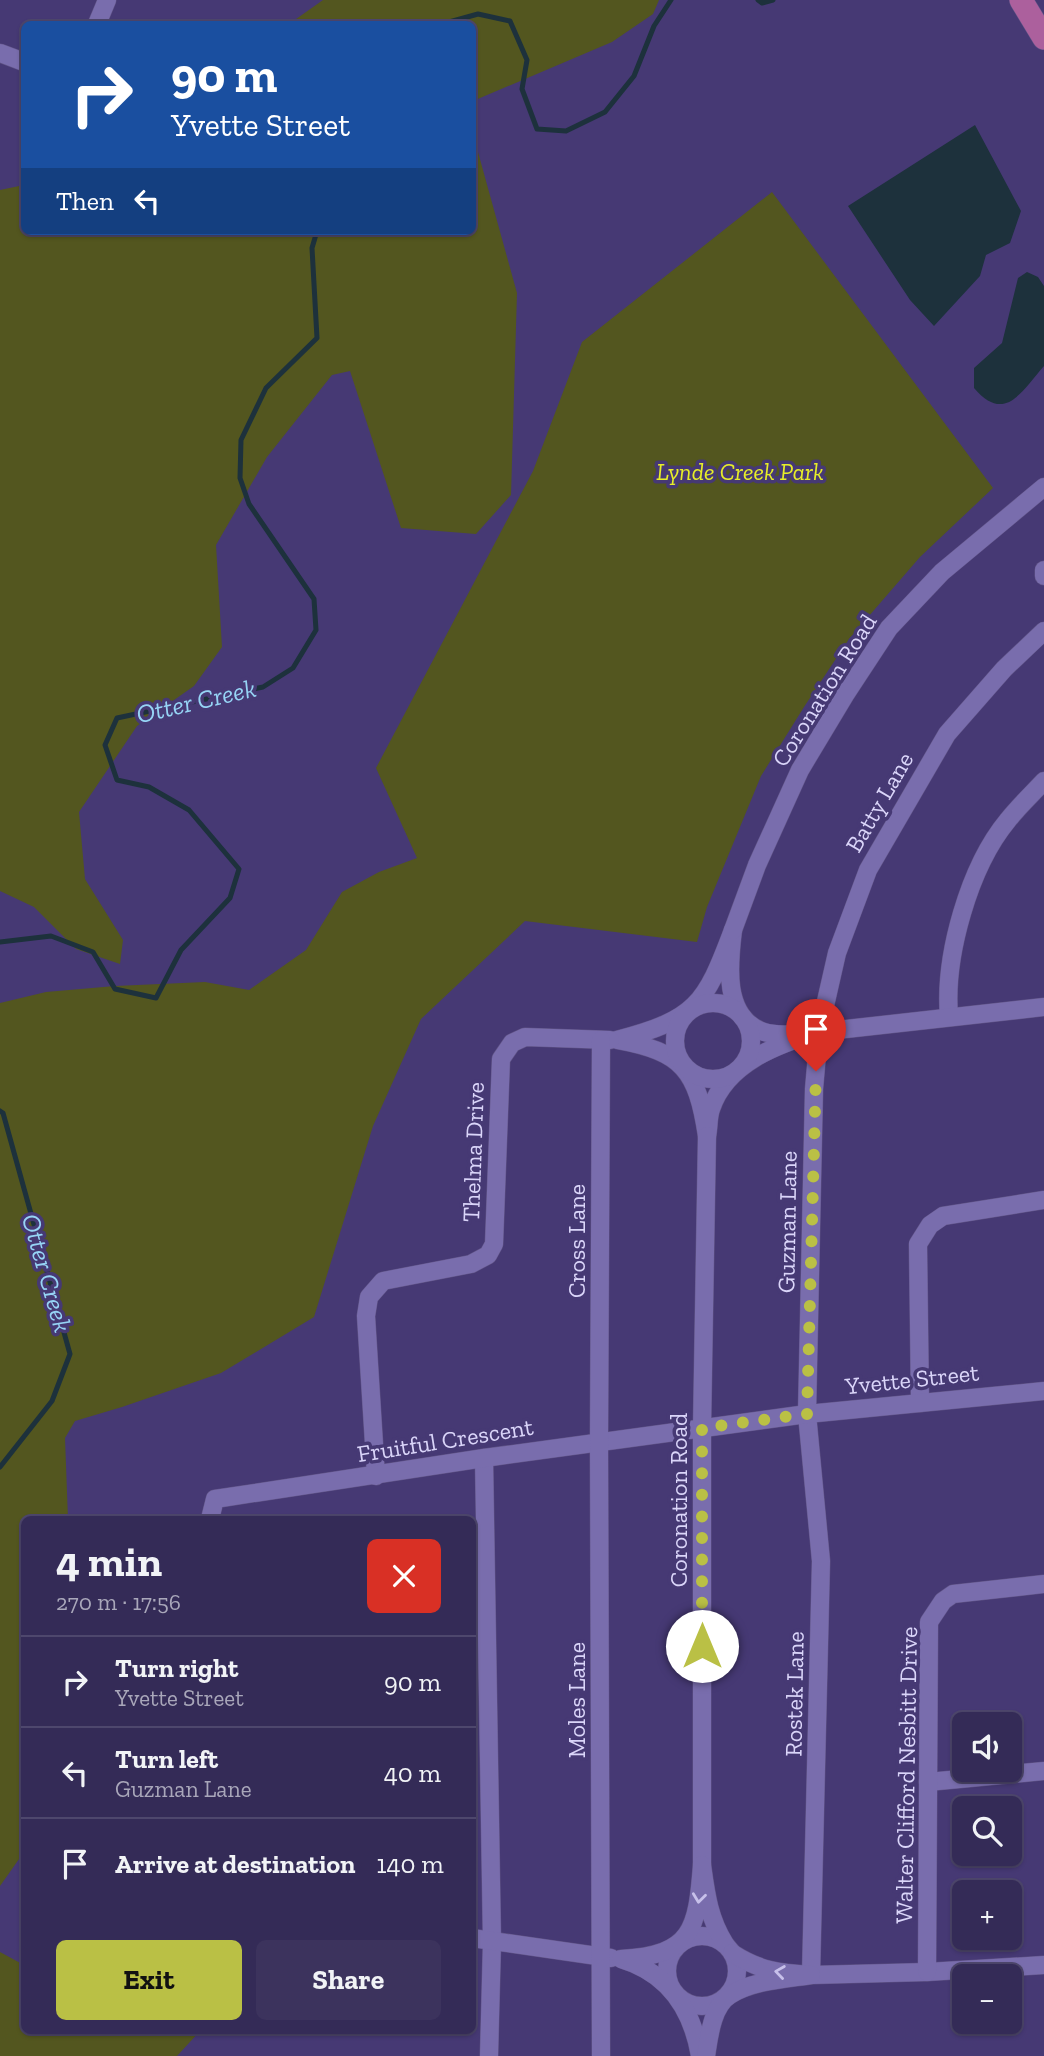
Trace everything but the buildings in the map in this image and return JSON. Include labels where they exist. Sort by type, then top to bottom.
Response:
[{"type":"main road","points":[[1021,0],[1044,38]]},
{"type":"street","points":[[98,21],[107,0]]},
{"type":"street","points":[[0,53],[21,61]]},
{"type":"street","name":"Coronation Road","points":[[691,1011],[710,987],[757,865],[800,770],[889,628],[942,572],[1044,487]]},
{"type":"street","name":"Batty Lane","points":[[819,1032],[836,953],[868,870],[947,734],[1004,669],[1044,631]]},
{"type":"street","points":[[949,1016],[947,999],[954,946],[973,878],[1006,822],[1044,781]]},
{"type":"street","name":"Coronation Road","points":[[733,930],[728,968],[730,985],[734,1000],[746,1021]]},
{"type":"street","points":[[819,1032],[771,1048],[732,1075],[720,1079],[695,1075],[685,1067],[675,1044],[682,1020],[702,1005],[714,1003],[737,1012],[755,1028],[778,1035],[1044,1007]]},
{"type":"street","name":"Thelma Drive","points":[[609,1040],[651,1031],[691,1011]]},
{"type":"street","points":[[741,1067],[748,1057],[751,1045],[746,1021]]},
{"type":"street","name":"Guzman Lane","points":[[807,1414],[814,1089],[819,1032]]},
{"type":"street","name":"Thelma Drive","points":[[376,1476],[366,1316],[369,1297],[383,1281],[471,1264],[488,1255],[494,1244],[501,1059],[512,1043],[525,1037],[609,1040],[654,1048],[685,1067]]},
{"type":"street","name":"Cross Lane","points":[[599,1442],[609,1040]]},
{"type":"street","name":"Coronation Road","points":[[685,1067],[704,1111],[707,1136]]},
{"type":"street","name":"Coronation Road","points":[[681,1942],[692,1926],[698,1908],[702,1865],[702,1428],[707,1136],[711,1109],[720,1091],[741,1067]]},
{"type":"street","points":[[920,1403],[918,1244],[930,1225],[943,1216],[1044,1200]]},
{"type":"street","name":"Yvette Street","points":[[702,1428],[807,1414],[1044,1391]]},
{"type":"street","name":"Rostek Lane","points":[[807,1414],[821,1561],[811,1975]]},
{"type":"street","name":"Fruitful Crescent","points":[[211,1516],[215,1499],[702,1428]]},
{"type":"street","name":"Moles Lane","points":[[599,1442],[601,2056]]},
{"type":"street","points":[[484,1458],[480,1720],[492,1942],[489,2056]]},
{"type":"street","name":"Walter Clifford Nesbitt Drive","points":[[927,1972],[929,1622],[936,1609],[953,1594],[1044,1584]]},
{"type":"street","points":[[928,1782],[1044,1771]]},
{"type":"street","name":"Coronation Road","points":[[702,1865],[708,1907],[714,1926],[729,1948]]},
{"type":"street","points":[[476,1939],[621,1959],[654,1956],[692,1937],[703,1936],[715,1938],[751,1965],[775,1972],[811,1975],[1044,1965]]},
{"type":"street","points":[[681,1942],[668,1961],[667,1973],[669,1984],[688,2015],[700,2056]]},
{"type":"street","points":[[706,2056],[715,2015],[734,1986],[737,1975],[729,1948]]},
{"type":"street","points":[[621,1959],[653,1972],[684,2002],[695,2006],[718,2003],[750,1987],[811,1975]]},
{"type":"green space","points":[[323,0],[659,0],[653,14],[612,42],[476,100],[476,21],[293,21]]},
{"type":"green space","points":[[476,145],[517,293],[511,495],[476,534],[401,528],[350,371],[332,375],[267,457],[216,545],[222,647],[194,686],[137,726],[79,812],[85,879],[123,940],[120,964],[76,949],[34,907],[0,891],[0,190],[21,186],[21,235],[476,235]]},
{"type":"green space","name":"Lynde Creek Park","points":[[772,192],[993,488],[920,557],[849,639],[804,707],[761,776],[707,907],[697,942],[525,921],[421,1019],[373,1126],[314,1317],[221,1373],[75,1421],[65,1438],[68,1516],[21,1516],[21,1856],[0,1886],[0,1003],[46,992],[115,986],[205,982],[249,990],[306,950],[342,892],[379,872],[417,858],[376,768],[533,471],[582,342]]},
{"type":"green space","points":[[0,1952],[21,1963],[21,2034],[197,2034],[177,2056],[0,2056]]},
{"type":"water","points":[[975,125],[1021,211],[1010,243],[986,255],[980,276],[934,326],[910,300],[848,206]]},
{"type":"water","points":[[1027,272],[1038,277],[1044,286],[1044,366],[1020,394],[1004,404],[995,403],[974,388],[974,368],[1002,343],[1018,278]]},
{"type":"waterway","name":"Otter Creek","points":[[453,21],[478,14],[510,21],[527,60],[522,89],[537,129],[566,131],[605,112],[634,76],[654,26],[671,0]]},
{"type":"waterway","name":"Otter Creek","points":[[758,0],[762,3],[773,0]]},
{"type":"waterway","name":"Otter Creek","points":[[0,942],[51,936],[93,952],[115,989],[156,998],[181,950],[230,898],[239,869],[189,810],[149,787],[117,780],[105,745],[117,718],[263,687],[293,668],[316,630],[314,599],[249,504],[240,478],[241,440],[266,388],[317,338],[312,248],[316,235]]},
{"type":"waterway","name":"Otter Creek","points":[[0,1111],[3,1113],[70,1354],[52,1401],[0,1467]]},
{"type":"route","points":[[702,1646],[702,1428],[807,1414],[816,1071]]}]
